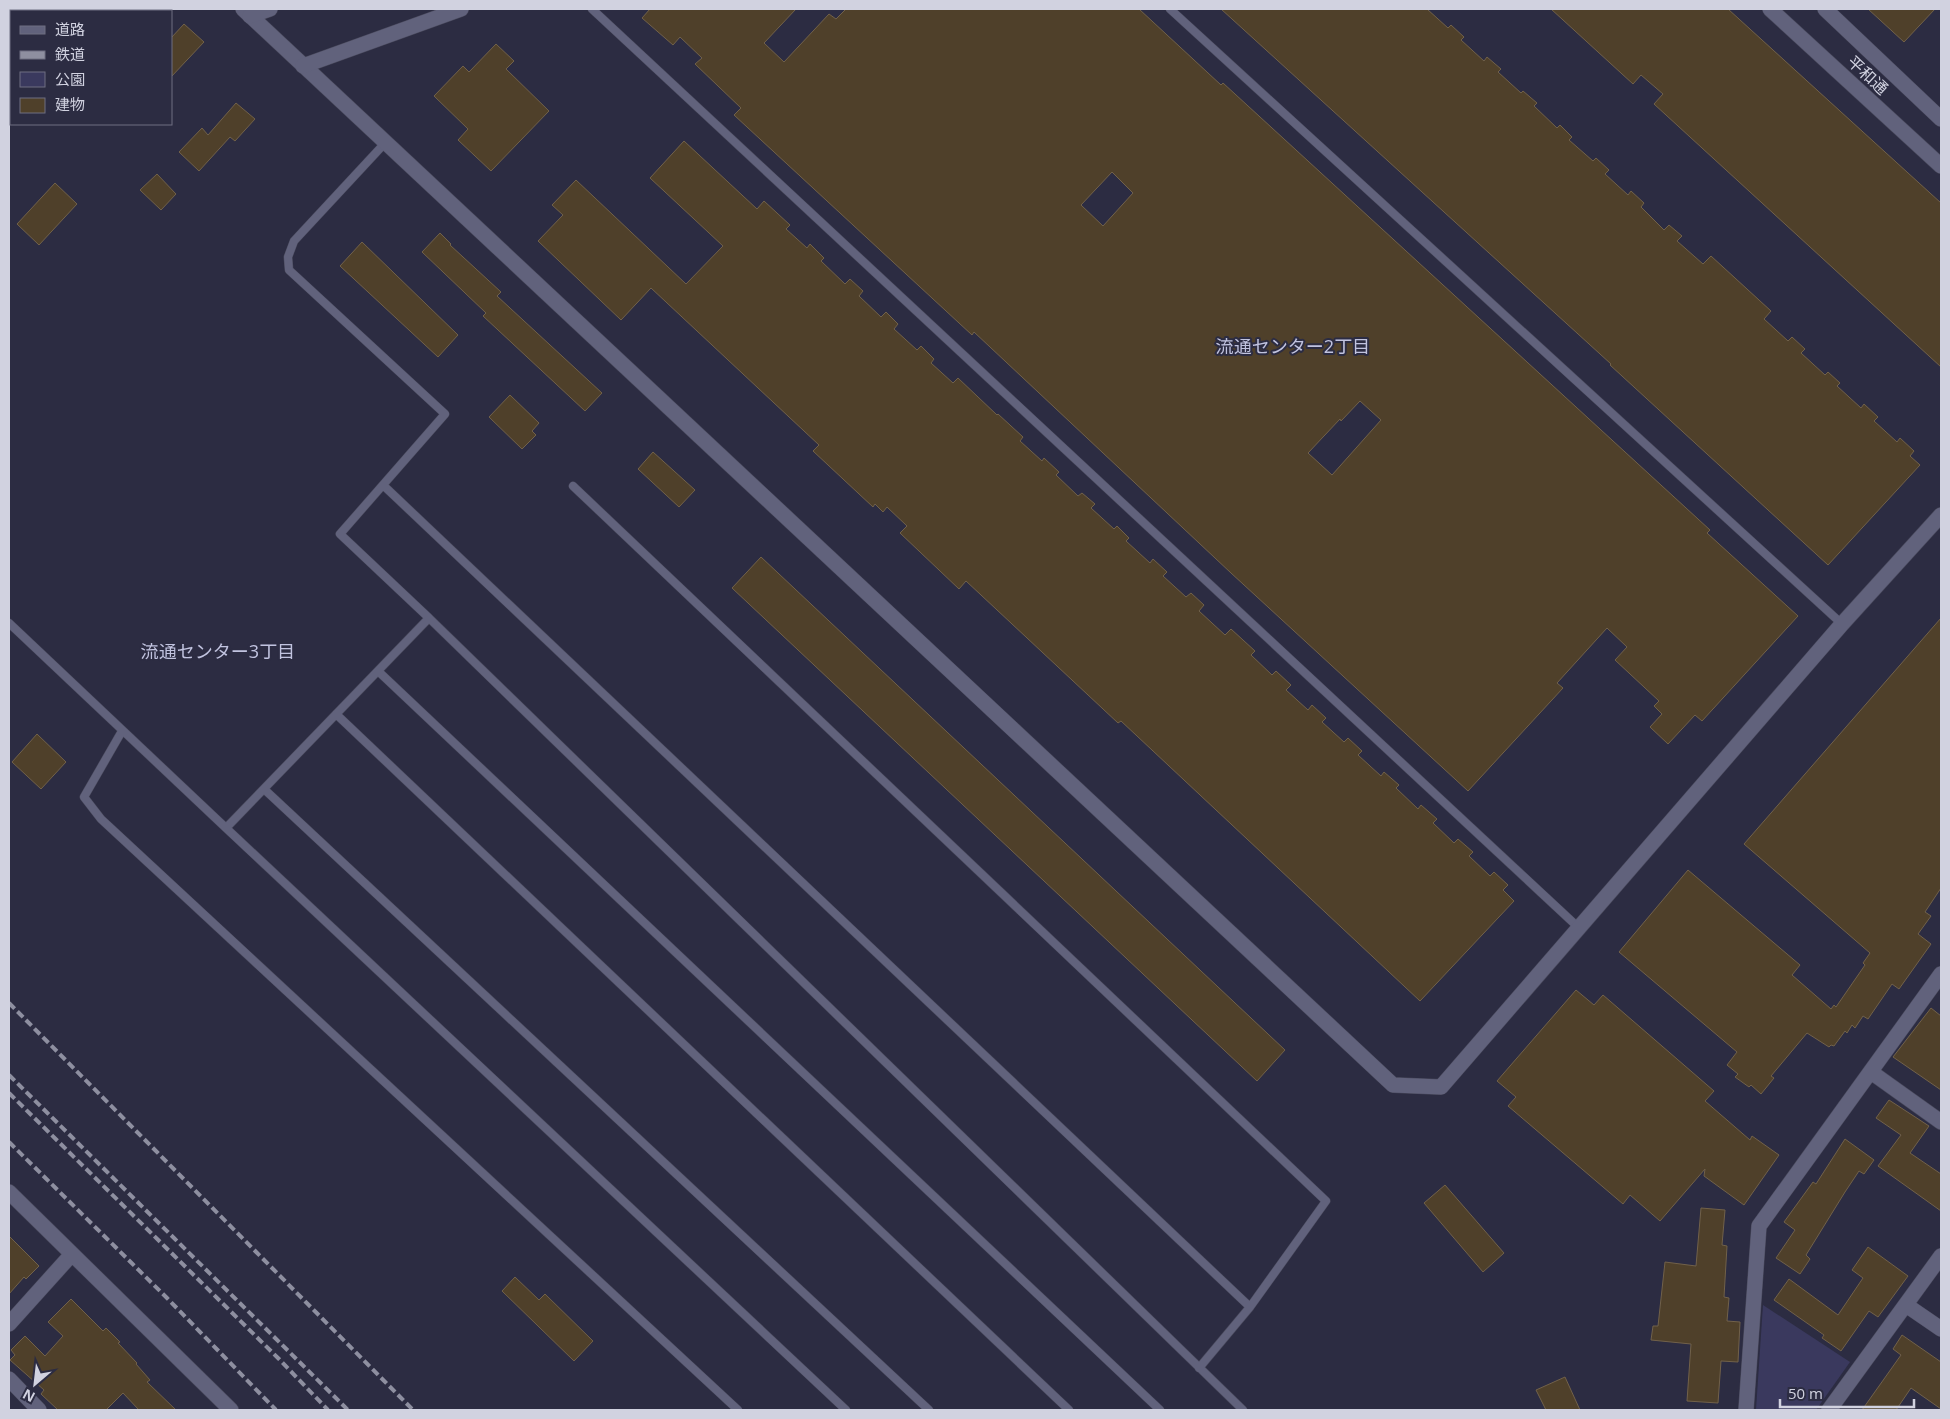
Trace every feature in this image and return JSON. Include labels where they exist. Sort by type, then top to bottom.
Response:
[{"type":"street","points":[[246,12],[270,9]]},
{"type":"street","points":[[303,66],[461,9]]},
{"type":"street","name":"平和通","points":[[1770,9],[1941,166]]},
{"type":"street","name":"平和通","points":[[1825,9],[1941,119]]},
{"type":"street","points":[[246,12],[1393,1085],[1441,1087],[1842,624],[1941,515]]},
{"type":"street","points":[[1746,1410],[1759,1226],[1940,976]]},
{"type":"street","points":[[1871,1072],[1941,1122]]},
{"type":"street","points":[[9,1192],[231,1410]]},
{"type":"street","points":[[9,1324],[72,1254]]},
{"type":"street","points":[[1829,1410],[1941,1256]]},
{"type":"street","points":[[1906,1305],[1941,1329]]},
{"type":"street","points":[[9,1379],[39,1410]]},
{"type":"lane","points":[[592,9],[1579,928]]},
{"type":"lane","points":[[1170,9],[1842,624]]},
{"type":"lane","points":[[385,142],[294,241],[288,257],[290,270],[445,414],[340,534],[429,618],[1243,1410]]},
{"type":"lane","points":[[383,485],[1250,1307]]},
{"type":"lane","points":[[573,486],[1326,1200],[1250,1307],[1199,1368]]},
{"type":"lane","points":[[226,828],[429,618]]},
{"type":"lane","points":[[9,623],[846,1410]]},
{"type":"lane","points":[[378,671],[1160,1410]]},
{"type":"lane","points":[[336,714],[1069,1410]]},
{"type":"lane","points":[[122,730],[84,797],[101,819],[738,1410]]},
{"type":"lane","points":[[264,789],[929,1410]]},
{"type":"green space","points":[[1763,1305],[1850,1362],[1816,1410],[1756,1410]]},
{"type":"building","points":[[650,9],[796,9],[764,43],[784,62],[829,14],[836,19],[846,9],[1139,9],[1221,85],[1223,83],[1710,530],[1707,533],[1798,616],[1702,721],[1695,715],[1668,744],[1650,727],[1662,714],[1654,706],[1659,701],[1615,660],[1627,647],[1607,628],[1557,683],[1563,688],[1468,791],[1231,573],[974,332],[972,335],[734,115],[741,108],[695,64],[702,58],[680,37],[673,45],[642,18]],"holes":[[[1112,172],[1133,193],[1103,226],[1081,205]],[[1360,401],[1381,420],[1332,475],[1308,453]]]},
{"type":"building","points":[[1221,9],[1427,9],[1448,28],[1451,25],[1464,37],[1461,40],[1484,61],[1487,57],[1501,69],[1498,72],[1521,93],[1523,91],[1537,103],[1534,106],[1557,128],[1560,125],[1572,137],[1569,140],[1593,161],[1596,158],[1609,170],[1605,174],[1628,195],[1631,191],[1644,203],[1641,207],[1664,230],[1669,225],[1682,236],[1677,241],[1703,264],[1711,256],[1771,311],[1764,319],[1788,341],[1792,337],[1805,349],[1801,353],[1825,375],[1828,372],[1840,383],[1837,386],[1861,408],[1864,404],[1878,417],[1874,421],[1897,442],[1900,438],[1914,451],[1910,456],[1920,465],[1828,565],[1611,364]]},
{"type":"building","points":[[1551,9],[1728,9],[1941,203],[1941,367],[1654,104],[1663,94],[1641,75],[1633,84]]},
{"type":"building","points":[[1868,9],[1935,9],[1904,42]]},
{"type":"building","points":[[184,24],[204,42],[172,76],[172,37]]},
{"type":"building","points":[[496,44],[514,61],[506,69],[549,111],[491,171],[458,140],[468,129],[434,96],[463,66],[469,72]]},
{"type":"building","points":[[236,103],[255,119],[235,141],[230,137],[199,171],[179,152],[202,128],[208,135]]},
{"type":"building","points":[[684,141],[757,209],[764,201],[790,225],[786,229],[807,248],[810,244],[824,258],[821,261],[845,284],[850,279],[863,291],[859,296],[881,317],[886,312],[898,324],[894,329],[917,350],[921,346],[934,359],[931,363],[953,383],[958,378],[1023,437],[1020,441],[1042,461],[1044,458],[1059,472],[1056,475],[1078,496],[1082,493],[1095,504],[1091,508],[1114,529],[1117,526],[1129,538],[1126,541],[1150,563],[1153,559],[1167,572],[1163,576],[1186,597],[1191,593],[1204,605],[1199,611],[1225,635],[1231,629],[1255,651],[1251,655],[1272,675],[1276,671],[1291,685],[1286,690],[1308,710],[1312,705],[1326,718],[1322,722],[1344,742],[1348,738],[1362,751],[1358,755],[1381,776],[1384,772],[1399,785],[1396,788],[1418,809],[1421,805],[1437,819],[1433,823],[1454,843],[1458,839],[1473,852],[1469,856],[1490,876],[1494,872],[1508,885],[1503,890],[1514,901],[1420,1001],[1121,721],[1118,723],[966,581],[959,589],[900,533],[907,526],[887,507],[883,512],[875,504],[873,507],[813,451],[819,445],[651,288],[621,320],[538,241],[563,215],[552,205],[576,180],[686,284],[723,246],[650,178]]},
{"type":"building","points":[[157,174],[176,194],[161,210],[140,190]]},
{"type":"building","points":[[55,183],[77,204],[39,245],[17,224]]},
{"type":"building","points":[[440,233],[450,245],[501,292],[497,296],[602,393],[585,411],[483,316],[486,313],[422,252]]},
{"type":"building","points":[[362,242],[458,335],[438,357],[340,266]]},
{"type":"building","points":[[510,395],[539,423],[532,431],[536,435],[522,449],[489,417]]},
{"type":"building","points":[[653,452],[695,490],[679,507],[638,469]]},
{"type":"building","points":[[761,557],[1285,1050],[1257,1081],[732,588]]},
{"type":"building","points":[[1941,618],[1941,888],[1925,912],[1931,916],[1918,934],[1931,944],[1899,989],[1892,984],[1868,1019],[1863,1016],[1855,1028],[1852,1025],[1847,1033],[1845,1031],[1834,1046],[1831,1045],[1829,1047],[1807,1033],[1771,1076],[1774,1078],[1761,1094],[1751,1085],[1749,1087],[1735,1077],[1738,1074],[1727,1065],[1737,1052],[1619,952],[1688,870],[1800,965],[1792,975],[1831,1009],[1834,1005],[1836,1007],[1865,965],[1863,963],[1870,953],[1744,844]]},
{"type":"building","points":[[37,734],[66,762],[41,789],[12,762]]},
{"type":"building","points":[[1576,990],[1594,1005],[1603,995],[1714,1091],[1705,1101],[1750,1140],[1752,1136],[1779,1155],[1744,1205],[1704,1176],[1705,1169],[1660,1221],[1630,1195],[1623,1204],[1508,1106],[1516,1097],[1497,1081]]},
{"type":"building","points":[[1931,1008],[1941,1016],[1941,1090],[1893,1057]]},
{"type":"building","points":[[1889,1100],[1929,1126],[1910,1153],[1941,1174],[1941,1211],[1878,1166],[1901,1135],[1876,1118]]},
{"type":"building","points":[[1845,1139],[1874,1160],[1864,1174],[1859,1171],[1845,1192],[1806,1255],[1810,1259],[1800,1274],[1776,1258],[1795,1230],[1784,1222],[1813,1182],[1816,1184]]},
{"type":"building","points":[[1445,1185],[1504,1253],[1483,1272],[1424,1203]]},
{"type":"building","points":[[1701,1208],[1725,1210],[1722,1245],[1727,1246],[1724,1297],[1729,1298],[1727,1321],[1740,1322],[1738,1362],[1721,1361],[1718,1403],[1687,1401],[1691,1344],[1651,1340],[1653,1326],[1658,1326],[1665,1262],[1696,1266]]},
{"type":"building","points":[[9,1236],[39,1266],[26,1279],[24,1277],[9,1294]]},
{"type":"building","points":[[1868,1247],[1908,1276],[1878,1317],[1869,1311],[1841,1351],[1822,1338],[1824,1335],[1774,1300],[1789,1279],[1838,1315],[1863,1278],[1852,1270]]},
{"type":"building","points":[[515,1277],[539,1300],[545,1294],[593,1341],[574,1361],[502,1291]]},
{"type":"building","points":[[71,1299],[103,1331],[106,1328],[120,1342],[118,1343],[150,1380],[147,1382],[176,1410],[139,1410],[123,1393],[106,1410],[58,1410],[41,1394],[44,1390],[10,1360],[15,1355],[11,1350],[25,1336],[45,1356],[63,1336],[48,1322]]},
{"type":"building","points":[[1902,1335],[1941,1362],[1941,1409],[1911,1388],[1896,1410],[1862,1410],[1901,1355],[1893,1349]]},
{"type":"building","points":[[1565,1377],[1580,1410],[1546,1410],[1536,1390]]},
{"type":"railway","points":[[9,1003],[413,1410]]},
{"type":"railway","points":[[9,1075],[348,1410]]},
{"type":"railway","points":[[9,1093],[279,1359],[328,1410]]},
{"type":"railway","points":[[9,1142],[167,1298],[276,1410]]},
{"type":"district","name":"流通センター2丁目","points":[[1293,346]]},
{"type":"district","name":"流通センター3丁目","points":[[218,651]]}]
